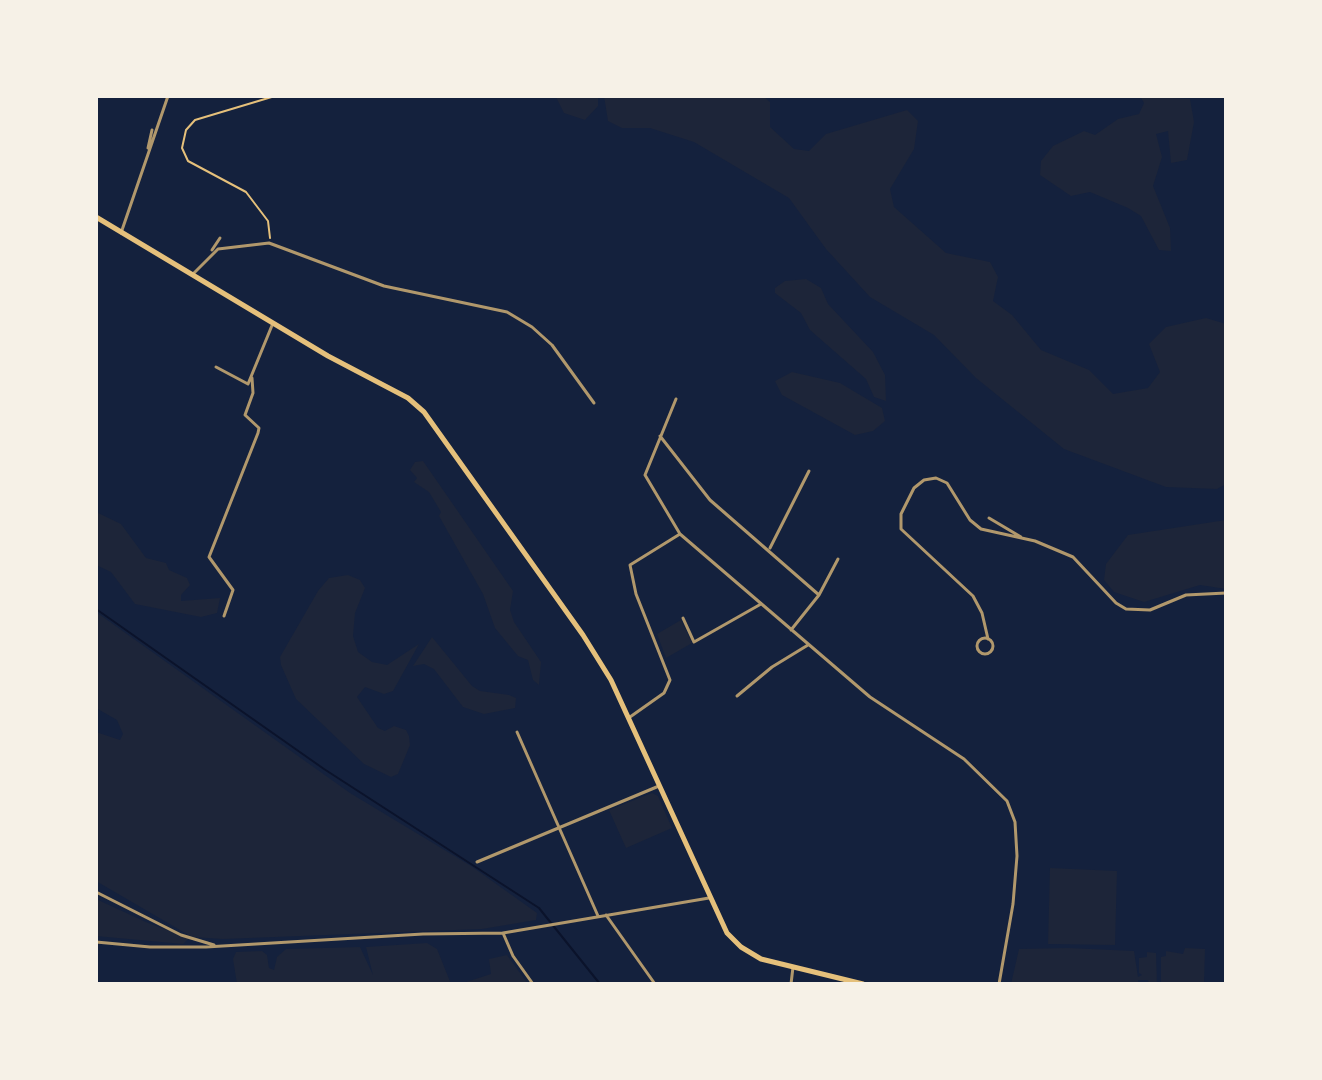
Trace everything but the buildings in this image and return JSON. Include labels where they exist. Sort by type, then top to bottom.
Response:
[{"type":"main road","points":[[96,217],[273,323],[408,398],[424,412],[583,635],[630,717],[727,933],[741,947],[761,959],[863,984]]},
{"type":"street","points":[[121,233],[168,96]]},
{"type":"street","points":[[145,160],[152,130]]},
{"type":"street","points":[[192,275],[220,238]]},
{"type":"street","points":[[208,257],[222,248],[269,243],[384,286],[507,312],[532,327],[552,345],[594,403]]},
{"type":"street","points":[[224,616],[233,590],[209,557],[258,433],[259,428],[245,415],[253,393],[252,378],[273,323]]},
{"type":"street","points":[[216,367],[245,384],[252,378]]},
{"type":"street","points":[[676,399],[645,475],[680,534],[889,712],[964,759],[1011,808],[1017,843],[1015,889],[999,984]]},
{"type":"street","points":[[660,436],[706,495],[770,548],[819,595]]},
{"type":"street","points":[[770,548],[809,471]]},
{"type":"street","points":[[988,639],[982,613],[973,596],[903,532],[901,514],[916,485],[924,480],[936,478],[949,485],[978,527],[1024,538],[1073,557],[1116,603],[1132,611],[1150,610],[1194,593],[1226,593]]},
{"type":"street","points":[[989,518],[1024,538]]},
{"type":"street","points":[[630,717],[664,693],[670,680],[636,594],[630,565],[680,534]]},
{"type":"street","points":[[791,630],[819,595],[838,559]]},
{"type":"street","points":[[683,618],[694,642],[761,604]]},
{"type":"street","points":[[737,696],[772,667],[808,645]]},
{"type":"street","points":[[517,732],[561,825],[598,916]]},
{"type":"street","points":[[477,862],[659,786]]},
{"type":"street","points":[[96,892],[181,935],[218,946]]},
{"type":"street","points":[[96,942],[150,947],[218,946],[503,933],[709,898]]},
{"type":"street","points":[[606,915],[655,984]]},
{"type":"street","points":[[503,933],[513,956],[533,984]]},
{"type":"street","points":[[791,984],[793,967]]},
{"type":"path","points":[[269,243],[268,221],[252,198],[239,187],[188,161],[182,148],[186,130],[195,120],[275,96]]},
{"type":"shaded area","points":[[522,96],[598,96],[598,106],[585,120],[564,113],[556,97]]},
{"type":"shaded area","points":[[604,96],[763,96],[770,102],[770,127],[794,149],[809,151],[826,134],[907,110],[918,121],[914,149],[890,189],[894,207],[946,253],[990,262],[998,277],[993,301],[1012,315],[1041,350],[1089,370],[1113,394],[1148,388],[1160,372],[1149,344],[1166,327],[1206,318],[1226,324],[1226,484],[1217,489],[1166,487],[1064,449],[976,378],[934,335],[870,297],[826,249],[789,198],[694,142],[650,128],[622,128],[608,121]]},
{"type":"shaded area","points":[[1140,96],[1190,99],[1194,122],[1187,160],[1171,163],[1168,131],[1156,134],[1162,157],[1153,186],[1170,228],[1171,251],[1159,250],[1141,216],[1128,208],[1090,192],[1071,196],[1040,175],[1041,161],[1053,146],[1084,131],[1095,135],[1118,119],[1139,114],[1144,103]]},
{"type":"shaded area","points":[[806,279],[821,288],[828,304],[873,352],[885,375],[886,401],[874,397],[866,379],[810,330],[801,313],[775,293],[775,288],[785,281]]},
{"type":"shaded area","points":[[792,372],[840,383],[882,408],[885,421],[873,431],[855,435],[782,395],[775,381]]},
{"type":"shaded area","points":[[423,461],[513,591],[510,610],[514,622],[541,662],[539,685],[533,680],[528,660],[518,656],[495,628],[483,594],[439,516],[441,512],[429,492],[414,482],[417,478],[410,470],[415,462]]},
{"type":"shaded area","points":[[96,512],[121,524],[146,558],[166,563],[169,570],[187,578],[190,585],[181,595],[181,601],[220,598],[217,613],[201,617],[135,604],[111,572],[96,565]]},
{"type":"shaded area","points":[[1226,520],[1226,589],[1200,585],[1144,602],[1114,592],[1104,580],[1106,564],[1128,535]]},
{"type":"shaded area","points":[[348,575],[360,580],[365,588],[355,613],[353,636],[358,652],[372,662],[387,665],[419,644],[393,691],[384,694],[365,687],[357,697],[378,728],[385,731],[394,726],[406,730],[409,736],[410,745],[398,774],[391,777],[364,764],[296,699],[281,665],[280,657],[318,591],[329,578]]},
{"type":"shaded area","points":[[96,612],[350,793],[471,866],[537,913],[536,920],[482,929],[223,939],[192,937],[96,881],[96,732],[120,740],[123,734],[117,720],[96,708]]},
{"type":"shaded area","points":[[681,620],[692,643],[666,658],[657,634]]},
{"type":"shaded area","points":[[432,637],[472,686],[480,691],[516,698],[515,708],[484,714],[463,707],[434,669],[424,664],[413,666]]},
{"type":"shaded area","points":[[652,793],[658,796],[672,828],[626,848],[609,810]]},
{"type":"shaded area","points":[[1050,868],[1117,871],[1115,945],[1048,944]]},
{"type":"shaded area","points":[[96,899],[189,938],[183,944],[96,936]]},
{"type":"shaded area","points":[[427,943],[437,949],[451,984],[237,984],[233,959],[236,952],[262,951],[267,955],[269,968],[274,970],[277,957],[286,949],[360,947],[373,975],[366,947]]},
{"type":"shaded area","points":[[1185,948],[1205,949],[1204,984],[1161,984],[1161,957],[1166,956],[1166,951],[1183,954]]},
{"type":"shaded area","points":[[1019,949],[1134,951],[1138,977],[1142,975],[1139,973],[1139,958],[1147,957],[1147,952],[1156,953],[1157,984],[1138,980],[1138,984],[1011,984]]},
{"type":"shaded area","points":[[507,955],[528,984],[460,984],[491,974],[489,959]]},
{"type":"waterway","points":[[96,609],[324,769],[539,908],[600,984]]}]
